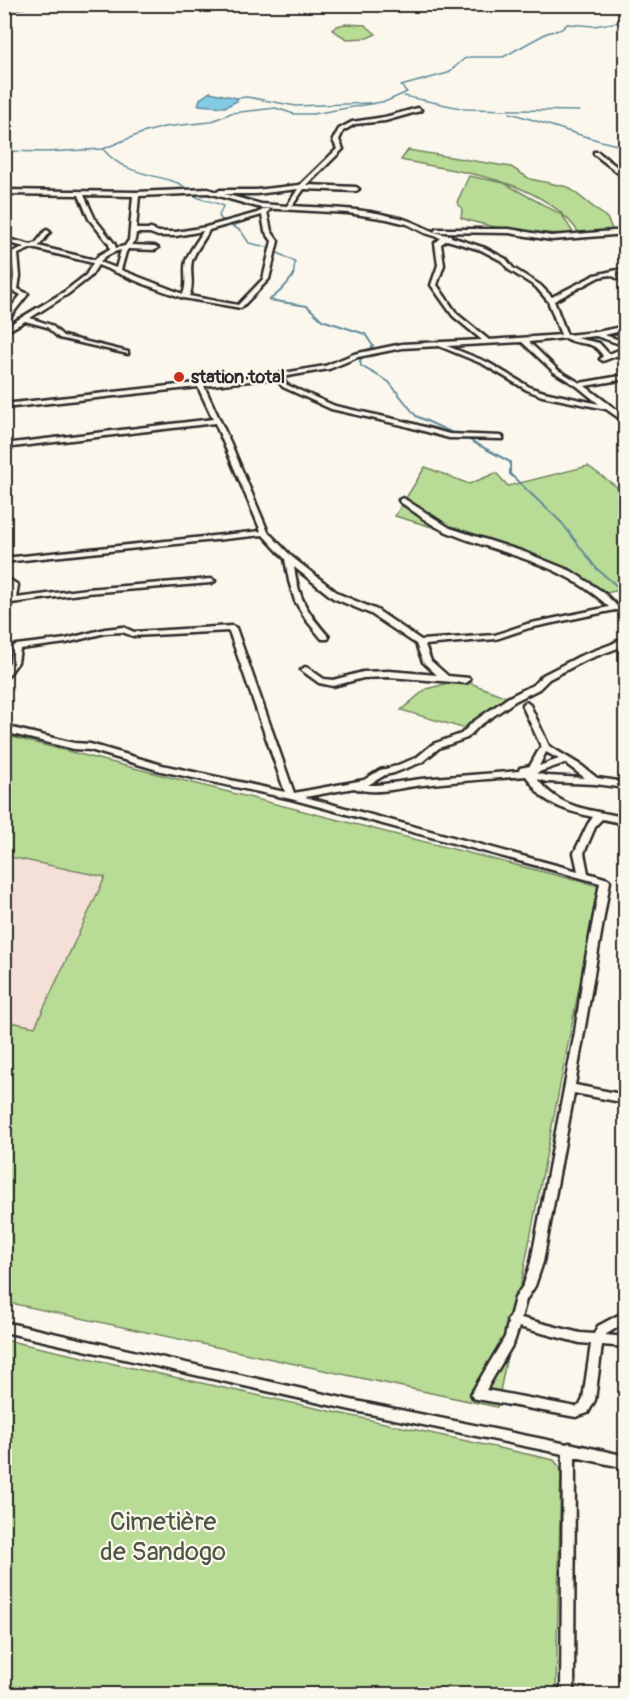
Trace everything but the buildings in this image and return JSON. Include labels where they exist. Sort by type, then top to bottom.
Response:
[{"type":"street","points":[[4,8],[34,4]]},
{"type":"street","points":[[288,208],[302,187],[340,149],[336,140],[341,129],[354,123],[385,119],[418,110]]},
{"type":"street","points":[[596,153],[624,175]]},
{"type":"street","points":[[4,192],[136,194],[256,192],[302,187],[356,189]]},
{"type":"street","points":[[208,191],[267,209]]},
{"type":"street","points":[[81,194],[92,219],[112,244],[113,250]]},
{"type":"street","points":[[118,272],[123,252],[132,240],[136,194]]},
{"type":"street","points":[[4,240],[96,262],[185,297],[239,307],[266,279],[275,245],[267,209]]},
{"type":"street","points":[[134,231],[166,235],[207,229],[267,209],[337,210],[382,216],[483,249],[504,260],[512,269],[538,286],[551,300],[564,335]]},
{"type":"street","points":[[185,297],[190,284],[191,258],[199,248],[207,229]]},
{"type":"street","points":[[422,230],[509,231],[551,238],[626,232]]},
{"type":"street","points":[[4,257],[38,244],[47,232]]},
{"type":"street","points":[[458,232],[438,243],[441,266],[434,285],[455,315],[488,342]]},
{"type":"street","points":[[4,331],[66,293],[88,276],[102,256],[113,250],[128,247],[155,248]]},
{"type":"street","points":[[5,320],[25,294],[15,290],[17,276],[15,252]]},
{"type":"street","points":[[551,300],[585,281],[626,270]]},
{"type":"street","points":[[610,273],[626,280]]},
{"type":"street","points":[[5,320],[21,319],[49,326],[65,338],[126,353]]},
{"type":"street","points":[[4,406],[278,376],[327,368],[356,355],[402,346],[524,340],[597,334],[626,328]]},
{"type":"street","points":[[597,334],[623,344]]},
{"type":"street","points":[[548,337],[623,344]]},
{"type":"street","points":[[524,340],[556,371],[579,385],[625,420]]},
{"type":"street","points":[[593,342],[603,347],[605,358],[626,349]]},
{"type":"street","points":[[437,344],[485,363],[542,394],[610,408]]},
{"type":"street","points":[[278,376],[285,386],[333,408],[404,423],[449,436],[501,438]]},
{"type":"street","points":[[579,385],[626,377]]},
{"type":"street","points":[[200,386],[228,444],[265,533],[288,559],[336,596],[374,612],[420,643],[427,662],[445,678]]},
{"type":"street","points":[[4,446],[216,421]]},
{"type":"street","points":[[403,500],[447,530],[568,573],[600,594],[615,608]]},
{"type":"street","points":[[4,560],[265,533]]},
{"type":"street","points":[[288,559],[293,590],[316,628],[325,637]]},
{"type":"street","points":[[4,578],[14,585],[8,601],[211,582]]},
{"type":"street","points":[[420,643],[496,637],[527,626],[615,608],[626,609]]},
{"type":"street","points":[[4,675],[14,662],[15,647],[66,641],[118,629],[133,634],[232,628],[291,796]]},
{"type":"street","points":[[291,796],[367,782],[383,772],[392,771],[419,760],[436,746],[464,736],[476,724],[512,699],[536,687],[546,677],[583,658],[615,646],[626,638]]},
{"type":"street","points":[[305,670],[322,681],[333,682],[363,675],[389,674],[466,680]]},
{"type":"street","points":[[526,705],[538,726],[545,746],[595,781]]},
{"type":"street","points":[[4,729],[74,746],[90,747],[161,768],[291,796],[605,881],[537,1262],[513,1321],[510,1338],[477,1394],[576,1412],[584,1408],[589,1400],[597,1341],[602,1330],[626,1316]]},
{"type":"street","points":[[530,772],[545,746]]},
{"type":"street","points":[[352,786],[377,788],[530,772],[566,760]]},
{"type":"street","points":[[530,772],[554,780],[595,781],[626,786]]},
{"type":"street","points":[[530,772],[546,795],[578,810],[624,821],[626,803]]},
{"type":"street","points":[[584,876],[579,853],[592,824],[599,816]]},
{"type":"street","points":[[569,1088],[626,1098]]},
{"type":"street","points":[[513,1321],[597,1341],[626,1342]]},
{"type":"street","points":[[4,1327],[351,1405],[626,1462]]},
{"type":"street","points":[[568,1695],[569,1449]]},
{"type":"shaded area","points":[[4,856],[106,877],[35,1027],[5,1021]]},
{"type":"green space","points":[[345,24],[365,25],[376,34],[367,38],[347,39],[332,30]]},
{"type":"green space","points":[[408,150],[511,167],[530,179],[568,187],[607,218],[613,231],[580,234],[564,215],[523,189],[474,174],[401,160]]},
{"type":"green space","points":[[469,176],[504,183],[562,215],[574,234],[516,230],[488,226],[461,218],[462,209],[457,202]]},
{"type":"green space","points":[[588,466],[625,493],[625,589],[602,594],[520,553],[395,516],[425,467],[469,484],[496,473],[508,486]]},
{"type":"green space","points":[[458,681],[470,683],[512,699],[469,730],[401,710],[426,689]]},
{"type":"green space","points":[[4,735],[599,886],[497,1407],[5,1302],[5,1021],[35,1027],[105,877],[5,856]]},
{"type":"green space","name":"Cimetière de Sandogo","points":[[5,1340],[554,1460],[561,1469],[556,1694],[5,1694]]},
{"type":"water","points":[[210,92],[237,98],[237,101],[225,107],[198,105],[200,99]]},
{"type":"waterway","points":[[103,149],[142,133],[164,127],[210,122],[231,113],[276,108],[294,114],[313,114],[387,101],[407,92],[401,86],[448,73],[464,59],[503,57],[547,33],[562,29],[567,24],[594,26],[626,21]]},
{"type":"waterway","points":[[404,96],[465,109],[580,111]]},
{"type":"waterway","points":[[237,98],[247,97],[296,106],[370,103]]},
{"type":"waterway","points":[[510,113],[582,136],[626,147]]},
{"type":"waterway","points":[[4,151],[46,152],[103,149]]},
{"type":"waterway","points":[[103,149],[128,168],[178,183],[197,197],[223,206],[219,216],[221,219],[241,231],[249,243],[267,247],[295,262],[293,278]]},
{"type":"waterway","points":[[293,276],[269,300],[307,306],[322,320],[365,334],[373,346],[360,360],[361,366],[389,382],[416,416],[457,435]]},
{"type":"waterway","points":[[466,438],[510,462],[510,474],[562,523],[596,568],[626,594]]},
{"type":"place","name":"station total","points":[[179,377]]}]
